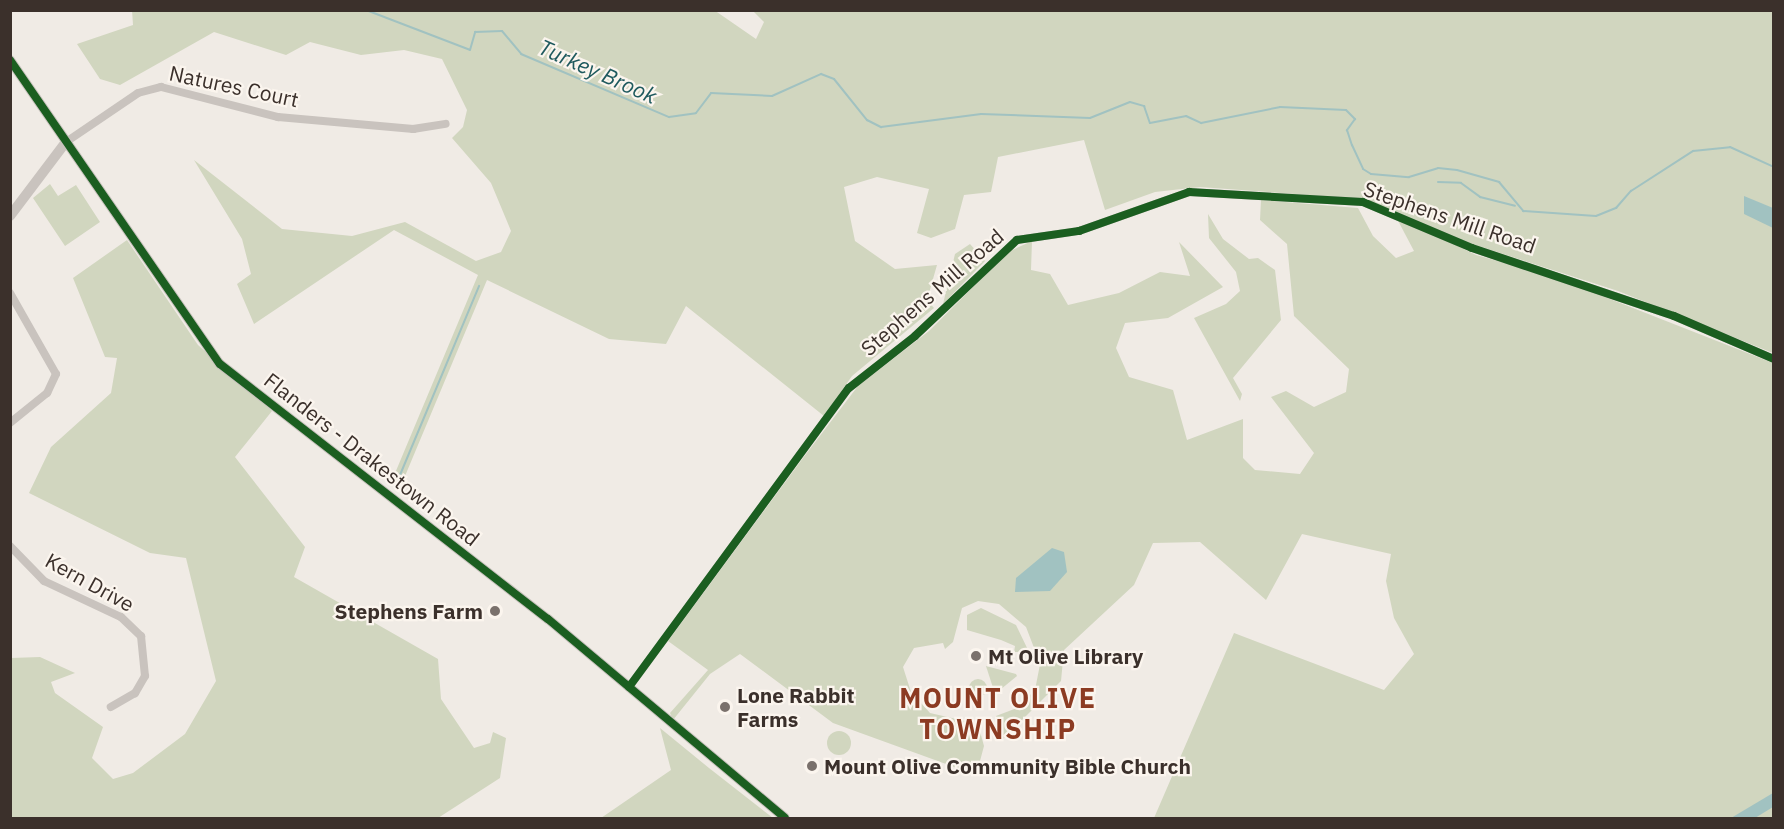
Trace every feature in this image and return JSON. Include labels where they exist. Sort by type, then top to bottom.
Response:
[{"type":"street","name":"Flanders - Drakestown Road","points":[[10,60],[220,364],[629,687],[785,819]]},
{"type":"street","name":"Natures Court","points":[[66,142],[138,93],[161,87],[278,117],[413,129],[446,124]]},
{"type":"street","points":[[10,216],[66,142]]},
{"type":"street","name":"Stephens Mill Road","points":[[629,687],[849,388],[915,336],[1017,240],[1079,231],[1189,192],[1364,202],[1472,249],[1663,312],[1773,359]]},
{"type":"street","points":[[10,293],[53,363],[56,378],[47,393],[10,423]]},
{"type":"street","name":"Kern Drive","points":[[10,546],[44,580],[121,617],[138,632],[146,650],[145,676],[135,693],[111,707]]},
{"type":"green space","points":[[132,10],[714,10],[756,39],[764,22],[753,11],[1773,11],[1773,353],[1618,291],[1469,243],[1363,199],[1200,187],[1155,192],[1105,210],[1084,140],[998,157],[991,192],[964,195],[955,229],[931,238],[917,233],[929,189],[877,177],[844,187],[855,241],[895,269],[937,265],[927,300],[934,308],[852,376],[824,416],[686,306],[666,344],[609,339],[487,280],[400,488],[393,478],[478,275],[394,230],[254,324],[237,284],[251,274],[242,239],[194,160],[282,229],[352,236],[405,222],[476,261],[501,252],[511,231],[491,183],[452,138],[463,127],[467,110],[442,59],[404,50],[361,55],[310,42],[286,55],[214,32],[120,85],[100,79],[77,44],[133,25]]},
{"type":"green space","points":[[50,184],[58,196],[76,185],[100,222],[65,246],[33,198]]},
{"type":"green space","points":[[1261,200],[1358,208],[1373,236],[1396,258],[1414,251],[1395,215],[1476,255],[1549,275],[1773,363],[1773,818],[1154,818],[1234,633],[1384,690],[1414,654],[1394,618],[1386,581],[1391,554],[1302,534],[1266,600],[1200,542],[1153,543],[1134,585],[1064,650],[1061,681],[1003,739],[996,716],[1017,708],[1035,690],[1042,654],[1036,653],[1026,627],[999,604],[978,601],[962,608],[953,642],[945,649],[943,643],[914,648],[903,667],[911,692],[930,713],[978,724],[984,746],[980,761],[968,772],[833,723],[740,654],[710,674],[673,720],[670,713],[708,670],[668,641],[803,458],[858,386],[929,331],[1008,252],[1032,241],[1031,270],[1050,274],[1068,305],[1119,293],[1160,272],[1190,276],[1179,242],[1223,287],[1168,318],[1125,323],[1116,348],[1129,377],[1173,390],[1187,440],[1243,419],[1243,458],[1255,470],[1300,474],[1314,453],[1271,397],[1286,391],[1314,407],[1346,392],[1349,369],[1294,316],[1287,244],[1260,220]]},
{"type":"green space","points":[[1208,214],[1223,239],[1249,259],[1258,258],[1275,270],[1281,320],[1233,378],[1242,394],[1240,401],[1194,318],[1226,304],[1240,291],[1236,272],[1209,238]]},
{"type":"green space","points":[[127,240],[198,345],[272,411],[235,457],[305,547],[294,577],[438,659],[441,699],[474,748],[490,743],[493,732],[506,738],[500,778],[438,818],[11,818],[11,658],[40,657],[75,673],[51,682],[55,693],[103,727],[92,758],[113,779],[133,773],[185,734],[216,681],[186,558],[150,553],[29,493],[51,447],[111,393],[117,358],[105,357],[73,278]]},
{"type":"green space","points":[[970,244],[985,261],[943,304],[955,254]]},
{"type":"green space","points":[[981,608],[1016,625],[1029,652],[1014,652],[1015,646],[967,630],[967,615]]},
{"type":"green space","points":[[986,666],[1016,674],[1017,676],[995,694]]},
{"type":"green space","points":[[978,679],[984,682],[987,688],[984,694],[978,697],[972,694],[969,688],[972,682]]},
{"type":"green space","points":[[660,728],[773,818],[601,818],[671,770]]},
{"type":"green space","points":[[839,731],[848,734],[851,743],[848,752],[839,755],[830,752],[827,743],[830,734]]},
{"type":"water","points":[[1744,196],[1773,208],[1773,228],[1744,214]]},
{"type":"water","points":[[1052,548],[1064,552],[1067,572],[1050,591],[1015,592],[1016,578]]},
{"type":"water","points":[[1773,793],[1773,807],[1755,818],[1731,818]]},
{"type":"waterway","name":"Turkey Brook","points":[[366,10],[470,50],[475,32],[502,31],[521,54],[669,117],[696,113],[711,93],[772,96],[821,74],[834,79],[867,120],[881,127],[981,114],[1090,118],[1130,102],[1144,106],[1150,123],[1186,116],[1201,123],[1280,107],[1346,110],[1355,119],[1347,130],[1352,145],[1363,169],[1371,174],[1409,177],[1438,168],[1457,170],[1499,182],[1523,211],[1596,216],[1616,208],[1631,191],[1693,151],[1730,147],[1774,167]]},
{"type":"waterway","points":[[1438,182],[1461,183],[1480,197],[1515,206]]},
{"type":"waterway","points":[[400,475],[479,286]]},
{"type":"cycle path","points":[[10,60],[220,364],[548,619],[785,818]]},
{"type":"cycle path","points":[[629,687],[849,388],[915,336],[1017,240],[1079,231],[1189,192],[1363,202],[1472,248],[1674,316],[1774,359]]},
{"type":"place","name":"Stephens Farm","points":[[495,611]]},
{"type":"place","name":"Mt Olive Library","points":[[976,656]]},
{"type":"place","name":"Lone Rabbit Farms","points":[[725,707]]},
{"type":"place","name":"Mount Olive Community Bible Church","points":[[812,766]]},
{"type":"district","name":"MOUNT OLIVE TOWNSHIP","points":[[998,712]]}]
